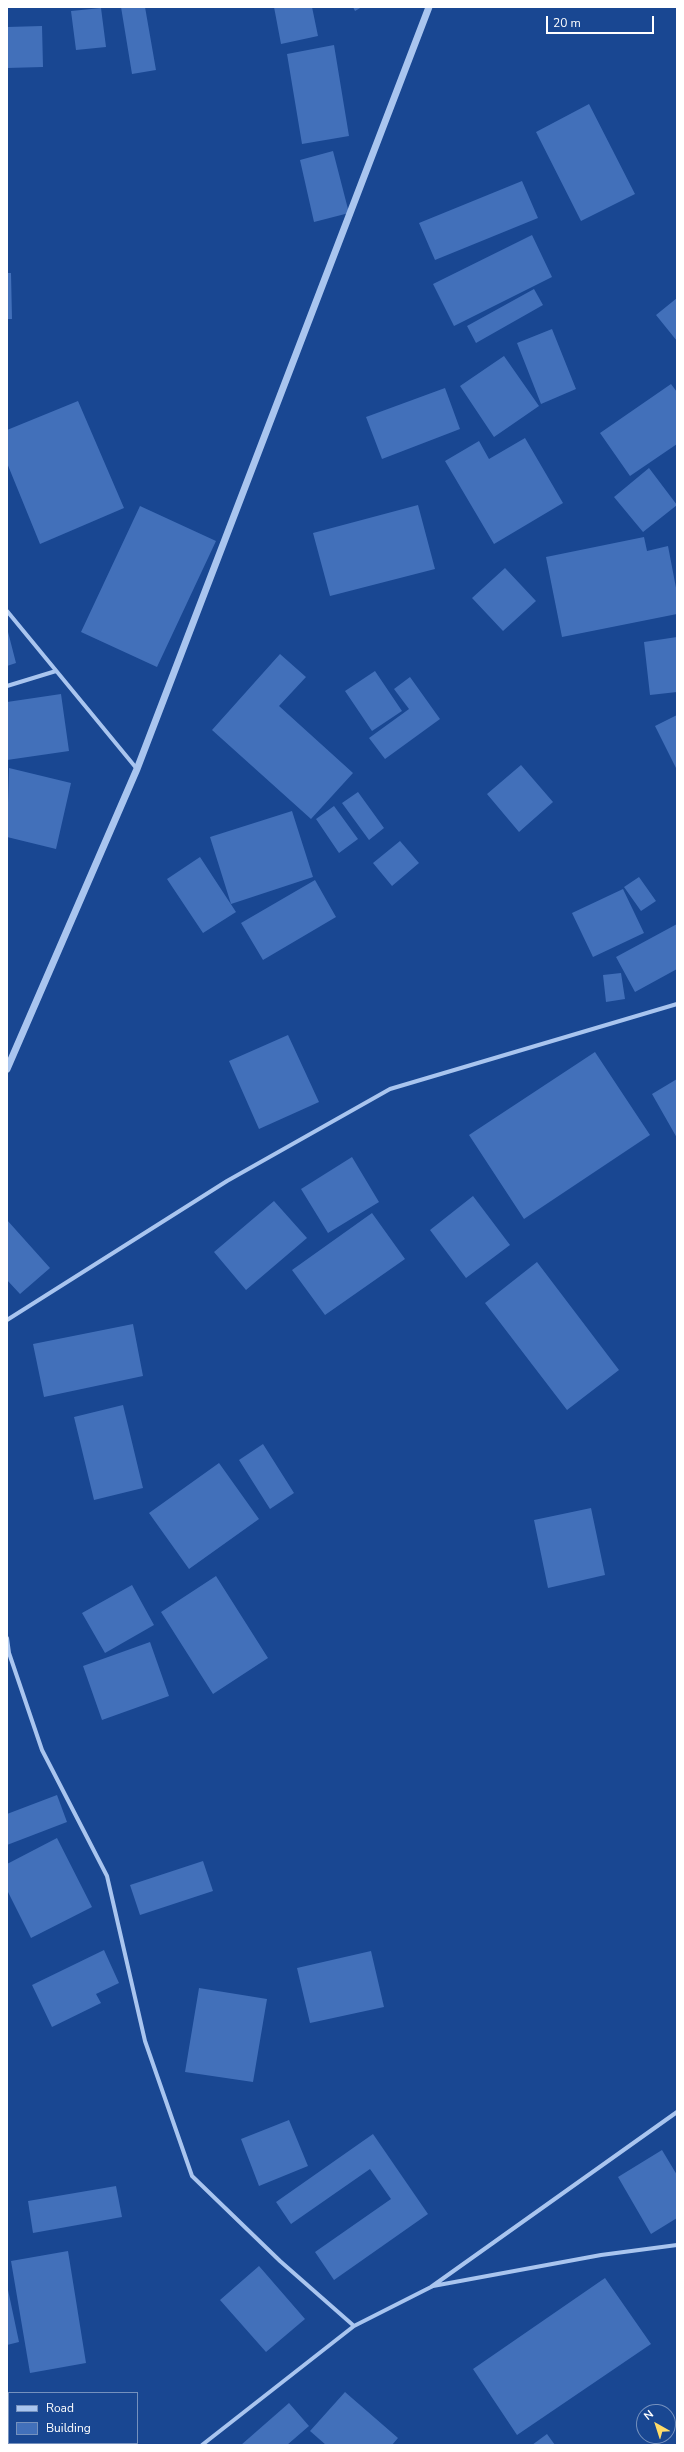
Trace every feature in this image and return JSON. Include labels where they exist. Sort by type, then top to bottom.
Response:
[{"type":"street","points":[[7,1069],[137,769],[429,7]]},
{"type":"street","points":[[7,611],[137,769]]},
{"type":"street","points":[[7,686],[56,671]]},
{"type":"street","points":[[7,1320],[227,1181],[390,1089],[677,1004]]},
{"type":"street","points":[[7,1638],[9,1653],[42,1750],[107,1876],[145,2040],[192,2176],[280,2261],[354,2326]]},
{"type":"street","points":[[202,2445],[354,2326],[431,2287],[677,2112]]},
{"type":"street","points":[[431,2287],[601,2255],[677,2245]]},
{"type":"building","points":[[121,7],[145,7],[156,70],[132,74]]},
{"type":"building","points":[[274,7],[312,7],[318,36],[281,44]]},
{"type":"building","points":[[353,7],[362,7],[355,11]]},
{"type":"building","points":[[101,8],[106,47],[76,50],[71,11]]},
{"type":"building","points":[[42,26],[43,67],[7,68],[7,27]]},
{"type":"building","points":[[334,45],[349,136],[302,144],[287,54]]},
{"type":"building","points":[[589,104],[635,194],[581,221],[536,132]]},
{"type":"building","points":[[333,151],[349,213],[314,222],[300,160]]},
{"type":"building","points":[[522,181],[538,218],[435,260],[419,223]]},
{"type":"building","points":[[532,235],[552,277],[454,326],[433,284]]},
{"type":"building","points":[[7,273],[11,273],[12,319],[7,319]]},
{"type":"building","points":[[534,289],[543,305],[476,343],[467,326]]},
{"type":"building","points":[[677,298],[677,341],[656,315]]},
{"type":"building","points":[[552,329],[576,389],[541,404],[517,343]]},
{"type":"building","points":[[504,356],[539,406],[494,437],[460,386]]},
{"type":"building","points":[[671,384],[677,392],[677,444],[630,476],[600,433]]},
{"type":"building","points":[[445,388],[460,429],[382,459],[366,417]]},
{"type":"building","points":[[78,401],[124,508],[40,544],[7,463],[7,430]]},
{"type":"building","points":[[525,438],[563,503],[494,544],[445,461],[479,441],[489,459]]},
{"type":"building","points":[[649,468],[677,505],[643,532],[614,497]]},
{"type":"building","points":[[418,505],[435,569],[330,596],[313,533]]},
{"type":"building","points":[[140,506],[216,541],[157,667],[81,632]]},
{"type":"building","points":[[644,537],[647,551],[668,546],[677,593],[677,614],[562,637],[546,557]]},
{"type":"building","points":[[505,568],[536,601],[503,631],[472,598]]},
{"type":"building","points":[[7,628],[16,663],[7,666]]},
{"type":"building","points":[[677,637],[677,692],[650,695],[644,642]]},
{"type":"building","points":[[280,654],[306,677],[279,706],[353,773],[311,819],[212,730]]},
{"type":"building","points":[[375,671],[402,711],[372,731],[345,691]]},
{"type":"building","points":[[410,677],[440,719],[385,759],[369,738],[409,709],[394,689]]},
{"type":"building","points":[[61,694],[69,751],[7,760],[7,702]]},
{"type":"building","points":[[677,715],[677,770],[655,726]]},
{"type":"building","points":[[521,765],[553,802],[519,832],[487,794]]},
{"type":"building","points":[[9,768],[71,783],[56,849],[7,837]]},
{"type":"building","points":[[358,792],[384,828],[369,840],[342,803]]},
{"type":"building","points":[[334,806],[358,839],[339,853],[316,819]]},
{"type":"building","points":[[292,811],[313,877],[231,904],[210,837]]},
{"type":"building","points":[[400,841],[419,863],[392,886],[373,863]]},
{"type":"building","points":[[200,857],[236,912],[203,933],[167,879]]},
{"type":"building","points":[[639,877],[656,901],[641,911],[624,887]]},
{"type":"building","points":[[315,880],[336,917],[263,960],[241,923]]},
{"type":"building","points":[[623,889],[644,933],[593,957],[572,913]]},
{"type":"building","points":[[677,924],[677,969],[635,992],[616,957]]},
{"type":"building","points":[[621,973],[625,999],[606,1002],[603,975]]},
{"type":"building","points":[[288,1035],[319,1102],[259,1129],[229,1061]]},
{"type":"building","points":[[595,1052],[650,1135],[524,1219],[469,1135]]},
{"type":"building","points":[[677,1079],[677,1138],[652,1094]]},
{"type":"building","points":[[352,1157],[379,1202],[328,1233],[301,1189]]},
{"type":"building","points":[[473,1196],[510,1245],[466,1278],[430,1230]]},
{"type":"building","points":[[274,1201],[307,1238],[246,1290],[214,1252]]},
{"type":"building","points":[[372,1213],[405,1259],[325,1315],[292,1270]]},
{"type":"building","points":[[7,1220],[50,1268],[20,1294],[7,1280]]},
{"type":"building","points":[[537,1262],[619,1370],[567,1410],[485,1303]]},
{"type":"building","points":[[133,1324],[143,1376],[44,1397],[33,1344]]},
{"type":"building","points":[[123,1405],[143,1488],[94,1500],[74,1417]]},
{"type":"building","points":[[263,1444],[294,1493],[270,1509],[239,1460]]},
{"type":"building","points":[[219,1463],[259,1519],[189,1569],[149,1513]]},
{"type":"building","points":[[591,1508],[605,1575],[548,1588],[534,1520]]},
{"type":"building","points":[[216,1576],[268,1658],[213,1694],[161,1612]]},
{"type":"building","points":[[132,1585],[154,1625],[105,1653],[82,1613]]},
{"type":"building","points":[[150,1642],[169,1696],[102,1720],[83,1666]]},
{"type":"building","points":[[57,1795],[67,1822],[7,1845],[7,1814]]},
{"type":"building","points":[[57,1838],[92,1907],[31,1938],[7,1890],[7,1864]]},
{"type":"building","points":[[203,1861],[213,1891],[140,1915],[130,1885]]},
{"type":"building","points":[[104,1950],[119,1983],[96,1994],[101,2003],[52,2027],[32,1985]]},
{"type":"building","points":[[371,1951],[384,2007],[310,2023],[297,1968]]},
{"type":"building","points":[[199,1988],[267,1999],[253,2082],[185,2072]]},
{"type":"building","points":[[289,2120],[308,2166],[259,2186],[241,2139]]},
{"type":"building","points":[[373,2134],[428,2214],[334,2280],[315,2252],[391,2199],[370,2169],[291,2224],[276,2202]]},
{"type":"building","points":[[662,2150],[677,2175],[677,2218],[651,2234],[618,2177]]},
{"type":"building","points":[[116,2186],[122,2217],[33,2233],[28,2201]]},
{"type":"building","points":[[68,2251],[86,2363],[30,2373],[11,2261]]},
{"type":"building","points":[[259,2266],[305,2319],[266,2352],[220,2300]]},
{"type":"building","points":[[605,2278],[651,2344],[517,2435],[473,2369]]},
{"type":"building","points":[[7,2285],[19,2342],[7,2345]]},
{"type":"building","points":[[345,2392],[398,2438],[392,2445],[326,2445],[310,2431]]},
{"type":"building","points":[[289,2403],[309,2426],[287,2445],[241,2445]]},
{"type":"building","points":[[547,2434],[555,2445],[532,2445]]}]
